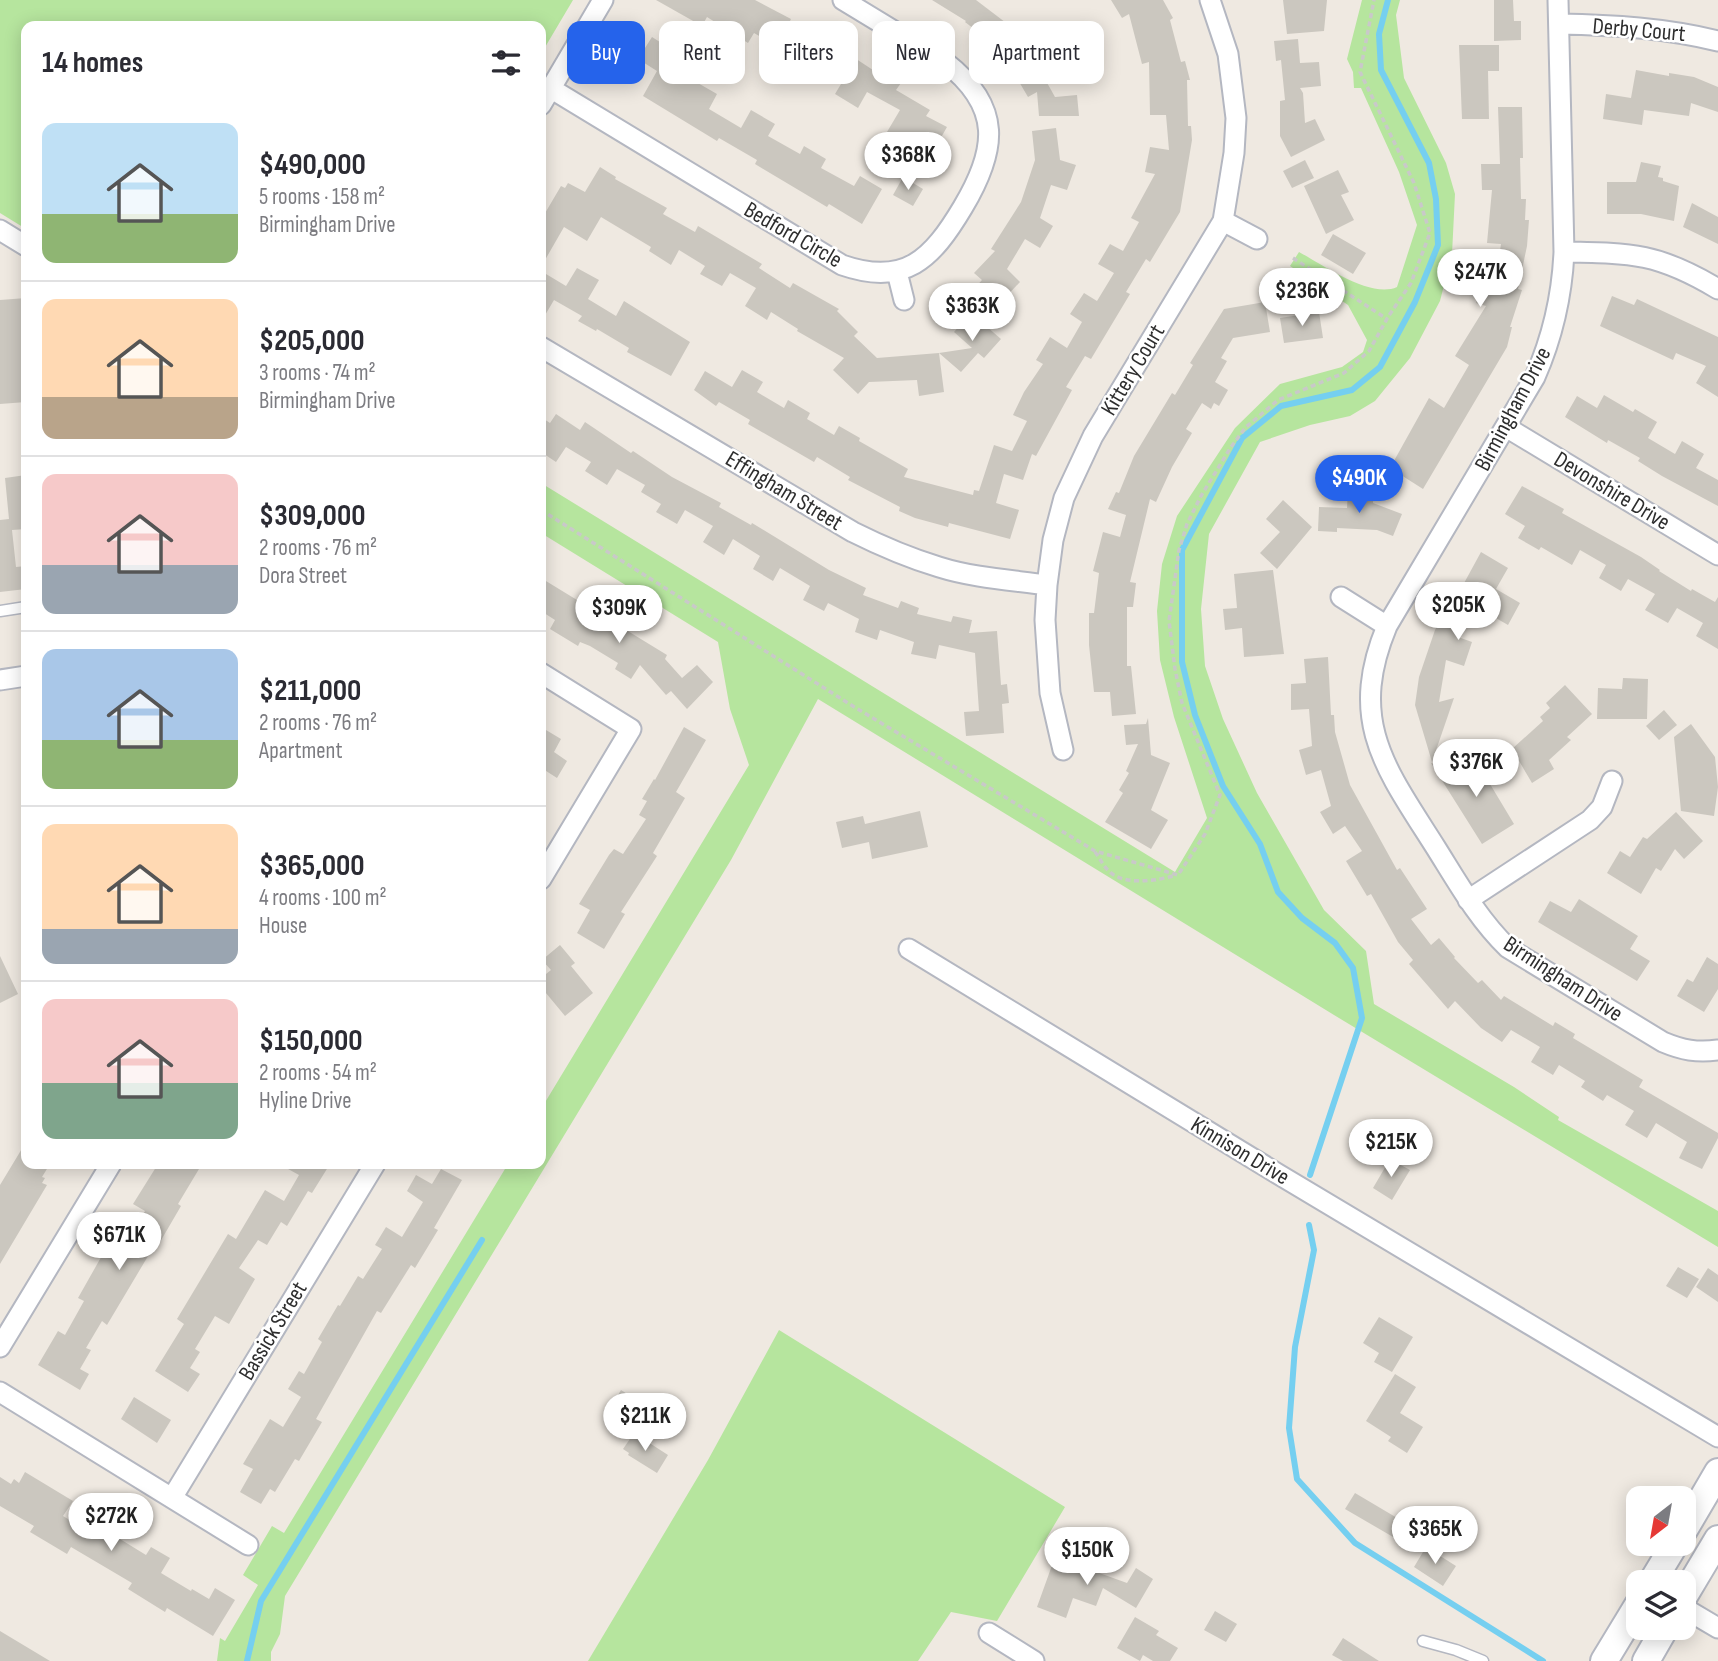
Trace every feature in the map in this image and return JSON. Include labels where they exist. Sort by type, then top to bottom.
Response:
[{"type":"main road","points":[[1696,1510],[1718,1472]]},
{"type":"main road","points":[[1696,1576],[1718,1539]]},
{"type":"main road","points":[[1604,1661],[1626,1625]]},
{"type":"main road","points":[[1646,1661],[1658,1640]]},
{"type":"street","points":[[546,97],[603,0]]},
{"type":"street","points":[[843,0],[945,62],[960,74],[981,104],[987,123],[989,137],[986,161],[980,178],[960,212],[941,242],[926,257],[897,272],[904,300]]},
{"type":"street","name":"Kittery Court","points":[[1063,750],[1050,693],[1045,649],[1047,585],[1064,498],[1082,456],[1223,222],[1234,153],[1236,118],[1228,54],[1210,0]]},
{"type":"street","name":"Birmingham Drive","points":[[1558,0],[1564,252],[1557,318],[1535,377],[1387,626],[1371,678],[1370,706],[1378,749],[1389,774],[1488,929],[1508,948],[1651,1035],[1684,1050],[1718,1051]]},
{"type":"street","name":"Derby Court","points":[[1559,24],[1639,26],[1684,32],[1718,41]]},
{"type":"street","name":"Bedford Circle","points":[[546,97],[842,265],[875,273],[897,272]]},
{"type":"street","points":[[1223,222],[1257,239]]},
{"type":"street","points":[[0,230],[21,243]]},
{"type":"street","points":[[1564,252],[1628,253],[1650,257],[1676,266],[1718,289]]},
{"type":"street","name":"Effingham Street","points":[[546,349],[853,533],[896,553],[941,568],[1047,585]]},
{"type":"street","name":"Devonshire Drive","points":[[1506,427],[1718,555]]},
{"type":"street","points":[[1342,597],[1387,626]]},
{"type":"street","points":[[546,676],[632,729],[546,871]]},
{"type":"street","points":[[0,680],[21,677]]},
{"type":"street","points":[[1468,900],[1590,820],[1602,807],[1612,782]]},
{"type":"street","name":"Kinnison Drive","points":[[909,949],[1718,1437]]},
{"type":"street","points":[[0,1347],[108,1169]]},
{"type":"street","name":"Bassick Street","points":[[172,1498],[372,1169]]},
{"type":"street","points":[[0,1392],[248,1545]]},
{"type":"street","points":[[1696,1615],[1718,1628]]},
{"type":"street","points":[[989,1633],[1034,1661]]},
{"type":"lane","points":[[0,611],[21,608]]},
{"type":"lane","points":[[1423,1641],[1483,1661]]},
{"type":"path","points":[[1095,851],[1110,873],[1135,880],[1155,881],[1178,874],[1205,834],[1220,796],[1182,703],[1169,621],[1179,550],[1187,524],[1201,496],[1246,427],[1278,400],[1344,373],[1369,351],[1411,283],[1430,233],[1414,183],[1360,72],[1374,0]]},
{"type":"path","points":[[1293,258],[1387,319]]},
{"type":"path","points":[[546,513],[856,708],[1095,851],[1178,874]]},
{"type":"green space","points":[[0,0],[573,0],[546,46],[546,21],[21,21],[21,226],[0,213]]},
{"type":"green space","points":[[1362,0],[1400,0],[1396,15],[1404,78],[1446,163],[1455,194],[1452,254],[1440,301],[1410,358],[1375,401],[1350,416],[1310,425],[1260,442],[1209,534],[1201,609],[1205,666],[1223,719],[1257,793],[1324,910],[1366,951],[1374,1004],[1514,1087],[1559,1117],[1558,1120],[1718,1211],[1718,1247],[818,699],[731,860],[546,1165],[546,1101],[749,765],[730,709],[718,642],[546,536],[546,486],[1175,872],[1207,818],[1174,717],[1160,660],[1157,611],[1162,564],[1177,516],[1235,428],[1280,384],[1342,367],[1363,352],[1367,340],[1348,305],[1290,266],[1299,252],[1361,285],[1386,289],[1397,287],[1417,225],[1399,172],[1361,88],[1354,88],[1353,72],[1347,59]]},
{"type":"green space","points":[[505,1169],[544,1169],[285,1596],[280,1634],[271,1652],[271,1661],[217,1661],[220,1638],[225,1641],[258,1585],[243,1575],[272,1526],[284,1533]]},
{"type":"green space","points":[[779,1330],[1065,1507],[997,1621],[951,1612],[918,1661],[588,1661],[708,1460]]},
{"type":"building","points":[[656,0],[755,0],[791,19],[759,21],[759,36],[754,33],[748,43],[745,41],[745,21],[713,21],[707,17],[705,21],[693,21]]},
{"type":"building","points":[[932,0],[976,0],[1003,21],[969,21],[969,25]]},
{"type":"building","points":[[1111,0],[1163,0],[1173,18],[1170,20],[1181,62],[1185,61],[1190,80],[1187,80],[1188,126],[1191,126],[1192,140],[1180,212],[1150,262],[1146,259],[1126,292],[1130,294],[1091,359],[1085,356],[1066,387],[1072,390],[1036,456],[1032,454],[1023,480],[1004,474],[996,503],[1019,510],[1010,539],[949,523],[948,527],[899,511],[900,507],[848,480],[850,477],[817,457],[814,462],[748,424],[750,420],[719,402],[716,406],[694,390],[705,371],[732,387],[742,370],[763,382],[757,392],[784,408],[788,400],[810,413],[807,419],[834,435],[839,426],[860,438],[859,441],[908,469],[904,477],[973,495],[974,490],[979,491],[994,445],[1012,451],[1027,421],[1013,415],[1024,392],[1043,364],[1036,360],[1050,337],[1067,348],[1082,322],[1070,314],[1084,293],[1097,301],[1114,273],[1098,264],[1110,244],[1123,251],[1139,222],[1131,218],[1155,174],[1145,172],[1150,147],[1169,150],[1166,115],[1150,115],[1149,62],[1142,64],[1129,14],[1122,18]]},
{"type":"building","points":[[1283,0],[1327,0],[1324,31],[1287,34]]},
{"type":"building","points":[[1494,0],[1513,0],[1514,21],[1521,21],[1521,40],[1494,41]]},
{"type":"building","points":[[652,37],[659,41],[659,84],[700,84],[717,94],[709,109],[741,128],[751,110],[775,124],[768,136],[800,154],[804,146],[826,159],[821,168],[854,186],[860,176],[882,189],[862,224],[829,204],[827,207],[755,164],[757,160],[719,138],[717,141],[643,96],[657,71],[645,63],[645,48]]},
{"type":"building","points":[[1298,39],[1300,63],[1319,62],[1321,86],[1300,88],[1303,93],[1305,123],[1315,119],[1325,140],[1291,157],[1280,136],[1280,101],[1285,100],[1281,60],[1276,61],[1274,41]]},
{"type":"building","points":[[1459,45],[1499,45],[1499,71],[1488,71],[1489,119],[1462,119]]},
{"type":"building","points":[[858,60],[872,69],[872,84],[900,84],[896,90],[930,110],[926,116],[947,127],[935,148],[914,137],[909,145],[887,132],[900,110],[867,92],[858,108],[835,94],[841,84],[858,84]]},
{"type":"building","points":[[1636,70],[1694,77],[1718,87],[1718,112],[1691,103],[1689,116],[1644,110],[1642,125],[1603,119],[1606,94],[1631,98]]},
{"type":"building","points":[[1020,84],[1048,84],[1055,97],[1077,95],[1079,116],[1039,116],[1037,92],[1028,97]]},
{"type":"building","points":[[1498,107],[1522,107],[1521,199],[1526,199],[1525,220],[1529,220],[1527,246],[1518,289],[1522,290],[1510,327],[1507,347],[1423,489],[1390,468],[1429,398],[1444,408],[1469,365],[1455,356],[1486,306],[1476,303],[1484,278],[1495,282],[1501,244],[1487,243],[1492,190],[1482,190],[1481,164],[1500,164]]},
{"type":"building","points":[[1056,128],[1060,160],[1076,165],[1067,190],[1051,185],[1040,218],[1053,226],[1040,248],[1025,239],[1007,269],[1020,282],[1003,300],[999,296],[982,315],[964,300],[982,280],[974,273],[995,251],[991,249],[1021,202],[1035,160],[1032,131]]},
{"type":"building","points":[[1305,160],[1314,178],[1292,188],[1283,171]]},
{"type":"building","points":[[1641,162],[1661,166],[1658,177],[1679,186],[1674,221],[1641,214],[1607,214],[1607,182],[1636,182]]},
{"type":"building","points":[[600,167],[616,177],[615,179],[667,208],[663,214],[695,232],[698,226],[762,264],[759,268],[790,288],[793,283],[839,309],[837,311],[858,332],[854,336],[877,358],[939,353],[944,392],[919,396],[917,380],[869,382],[858,394],[833,370],[844,358],[797,331],[798,329],[771,312],[767,320],[745,306],[756,288],[730,273],[722,286],[700,274],[705,266],[679,250],[671,265],[649,251],[651,247],[601,217],[587,241],[564,227],[546,258],[546,212],[561,186],[565,188],[568,183],[585,192]]},
{"type":"building","points":[[1338,170],[1349,192],[1341,195],[1354,220],[1326,234],[1304,186]]},
{"type":"building","points":[[903,177],[923,189],[913,206],[893,195]]},
{"type":"building","points":[[1692,203],[1718,217],[1718,244],[1683,227]]},
{"type":"building","points":[[1333,234],[1366,253],[1353,274],[1321,255]]},
{"type":"building","points":[[577,268],[599,280],[588,299],[616,316],[624,301],[690,342],[671,376],[627,352],[629,348],[597,329],[596,331],[578,321],[582,316],[554,300],[546,314],[546,274],[566,286]]},
{"type":"building","points":[[1305,276],[1331,295],[1319,311],[1293,292]]},
{"type":"building","points":[[1612,296],[1634,305],[1637,299],[1718,337],[1718,397],[1696,383],[1706,366],[1676,353],[1673,360],[1600,326]]},
{"type":"building","points":[[21,298],[21,402],[0,404],[0,300]]},
{"type":"building","points":[[1265,302],[1270,332],[1233,338],[1221,358],[1227,361],[1215,382],[1228,390],[1219,406],[1214,403],[1211,409],[1202,403],[1186,429],[1192,433],[1156,502],[1150,499],[1130,582],[1136,583],[1133,607],[1127,607],[1127,666],[1131,666],[1136,714],[1112,716],[1110,692],[1094,692],[1089,645],[1089,613],[1094,613],[1099,573],[1093,571],[1103,532],[1120,537],[1126,515],[1108,509],[1116,492],[1119,493],[1134,456],[1172,393],[1175,395],[1193,365],[1190,363],[1224,309]]},
{"type":"building","points":[[1319,312],[1323,338],[1284,343],[1280,318]]},
{"type":"building","points":[[971,313],[1001,339],[984,358],[978,353],[961,372],[939,353],[972,348],[954,332]]},
{"type":"building","points":[[1604,395],[1657,422],[1648,438],[1675,454],[1682,441],[1704,454],[1696,468],[1718,480],[1718,506],[1662,476],[1638,461],[1640,458],[1608,440],[1607,443],[1565,417],[1577,396],[1597,408]]},
{"type":"building","points":[[556,414],[580,430],[585,422],[631,453],[633,451],[672,477],[721,503],[719,507],[866,588],[863,595],[898,608],[901,601],[919,608],[917,614],[951,622],[953,616],[972,620],[969,633],[997,631],[1001,685],[1007,684],[1009,703],[1002,704],[1004,733],[966,736],[964,712],[979,711],[975,653],[939,645],[936,659],[911,654],[914,642],[880,630],[877,640],[855,632],[859,619],[828,603],[824,611],[803,600],[810,586],[780,568],[773,581],[753,569],[760,556],[733,539],[724,555],[703,542],[713,526],[685,510],[677,524],[656,512],[661,504],[641,492],[645,485],[617,469],[607,485],[585,471],[591,462],[566,447],[556,462],[546,455],[546,420],[550,423]]},
{"type":"building","points":[[21,476],[21,529],[12,530],[16,567],[21,566],[21,590],[0,592],[0,520],[9,519],[5,478]]},
{"type":"building","points":[[1522,486],[1564,509],[1562,513],[1641,557],[1691,591],[1692,589],[1715,602],[1718,597],[1718,649],[1696,636],[1703,623],[1677,608],[1668,623],[1645,610],[1655,594],[1628,579],[1621,591],[1599,578],[1606,565],[1580,550],[1572,565],[1541,547],[1539,550],[1518,538],[1525,526],[1505,514]]},
{"type":"building","points":[[1348,489],[1374,490],[1373,503],[1402,514],[1393,536],[1377,530],[1337,528],[1337,532],[1318,531],[1319,507],[1347,508]]},
{"type":"building","points":[[1283,500],[1312,527],[1277,569],[1260,553],[1280,532],[1266,519]]},
{"type":"building","points":[[1481,552],[1508,568],[1496,589],[1520,603],[1508,625],[1475,606],[1458,637],[1472,642],[1464,666],[1446,660],[1439,702],[1454,698],[1432,762],[1415,705],[1419,677],[1435,630]]},
{"type":"building","points":[[1273,570],[1284,654],[1244,657],[1242,628],[1225,630],[1223,609],[1237,608],[1234,574]]},
{"type":"building","points":[[546,581],[667,655],[665,659],[682,678],[697,665],[713,682],[687,709],[671,691],[666,695],[640,665],[631,679],[615,669],[618,663],[590,646],[580,642],[578,646],[550,629],[555,620],[546,614]]},
{"type":"building","points":[[1328,657],[1331,715],[1334,715],[1335,732],[1350,785],[1397,870],[1400,868],[1427,909],[1411,919],[1431,945],[1439,938],[1478,983],[1482,980],[1501,1000],[1504,996],[1553,1026],[1555,1022],[1575,1034],[1573,1038],[1643,1080],[1639,1087],[1718,1133],[1702,1169],[1679,1158],[1687,1142],[1656,1123],[1647,1138],[1625,1125],[1634,1111],[1607,1095],[1603,1101],[1581,1087],[1585,1081],[1559,1065],[1553,1075],[1531,1062],[1540,1047],[1511,1030],[1502,1042],[1481,1028],[1455,1001],[1448,1009],[1409,964],[1413,960],[1398,942],[1371,894],[1367,896],[1346,861],[1362,851],[1345,826],[1333,834],[1320,812],[1331,806],[1321,770],[1306,775],[1299,750],[1312,746],[1309,709],[1291,710],[1291,684],[1306,683],[1304,659]]},
{"type":"building","points":[[1623,678],[1648,679],[1647,719],[1597,719],[1598,688],[1622,689]]},
{"type":"building","points":[[1565,685],[1592,714],[1567,737],[1571,740],[1549,760],[1554,769],[1532,783],[1512,749],[1543,721],[1540,717],[1550,708],[1546,703]]},
{"type":"building","points":[[1664,710],[1677,725],[1659,740],[1646,726]]},
{"type":"building","points":[[1148,718],[1151,755],[1170,763],[1151,810],[1168,820],[1151,849],[1105,822],[1123,793],[1119,790],[1129,773],[1126,771],[1138,744],[1126,745],[1124,725],[1146,724]]},
{"type":"building","points":[[1691,724],[1715,757],[1718,787],[1714,816],[1681,811],[1674,737]]},
{"type":"building","points":[[684,727],[706,740],[676,792],[685,798],[653,853],[657,856],[621,912],[625,914],[604,949],[577,933],[590,910],[579,904],[609,855],[614,849],[623,854],[646,819],[639,815],[647,801],[642,799]]},
{"type":"building","points":[[546,730],[561,739],[554,752],[567,761],[557,778],[546,771]]},
{"type":"building","points":[[1472,754],[1514,824],[1482,844],[1431,763],[1457,772],[1461,761]]},
{"type":"building","points":[[920,811],[928,847],[872,859],[869,842],[842,848],[836,822],[863,816],[865,824]]},
{"type":"building","points":[[1676,812],[1703,841],[1684,859],[1675,849],[1661,871],[1656,868],[1641,894],[1607,873],[1620,851],[1630,857],[1643,837],[1647,839]]},
{"type":"building","points":[[1579,899],[1638,936],[1630,949],[1650,961],[1637,981],[1538,922],[1550,901],[1571,912]]},
{"type":"building","points":[[560,945],[575,963],[571,966],[593,993],[565,1016],[546,993],[546,974],[551,970],[546,964],[546,957]]},
{"type":"building","points":[[0,956],[18,994],[0,1003]]},
{"type":"building","points":[[1707,957],[1718,964],[1718,989],[1704,1012],[1677,996],[1687,979],[1693,982]]},
{"type":"building","points":[[1380,1126],[1401,1138],[1388,1160],[1367,1148]]},
{"type":"building","points":[[21,1150],[21,1169],[47,1169],[42,1183],[47,1185],[0,1264],[0,1185]]},
{"type":"building","points":[[1390,1159],[1410,1170],[1392,1200],[1373,1188]]},
{"type":"building","points":[[155,1169],[199,1169],[160,1242],[157,1241],[107,1325],[102,1321],[86,1348],[91,1350],[80,1369],[89,1374],[80,1390],[38,1365],[58,1331],[65,1335],[84,1301],[78,1298],[104,1252],[115,1259],[119,1252],[122,1254],[145,1211],[133,1204]]},
{"type":"building","points":[[288,1169],[327,1169],[312,1193],[308,1191],[287,1226],[281,1222],[267,1245],[258,1240],[239,1268],[255,1279],[229,1324],[215,1316],[195,1349],[200,1352],[190,1368],[200,1374],[188,1392],[155,1371],[184,1324],[177,1319],[228,1234],[236,1239],[265,1190],[284,1201],[299,1175]]},
{"type":"building","points":[[441,1169],[462,1180],[434,1228],[438,1230],[415,1268],[411,1265],[381,1313],[377,1311],[316,1419],[322,1422],[299,1461],[295,1459],[275,1492],[270,1489],[261,1504],[240,1492],[253,1469],[243,1464],[270,1419],[283,1427],[301,1397],[288,1389],[299,1371],[304,1374],[322,1342],[318,1339],[338,1305],[340,1306],[358,1276],[363,1279],[382,1249],[375,1245],[386,1227],[402,1237],[423,1202],[407,1191],[416,1175],[432,1184]]},
{"type":"building","points":[[1678,1267],[1699,1279],[1687,1298],[1666,1286]]},
{"type":"building","points":[[1708,1268],[1718,1275],[1718,1302],[1696,1287]]},
{"type":"building","points":[[1379,1317],[1413,1337],[1392,1372],[1374,1362],[1379,1353],[1363,1343]]},
{"type":"building","points":[[1395,1374],[1416,1387],[1400,1413],[1423,1427],[1407,1453],[1388,1441],[1391,1437],[1366,1421]]},
{"type":"building","points":[[621,1390],[637,1403],[628,1418],[611,1407]]},
{"type":"building","points":[[134,1397],[171,1420],[157,1443],[121,1419]]},
{"type":"building","points":[[634,1433],[668,1455],[657,1473],[623,1449]]},
{"type":"building","points":[[25,1472],[73,1501],[63,1516],[93,1534],[101,1520],[119,1530],[115,1536],[146,1555],[151,1547],[170,1558],[161,1573],[191,1591],[192,1589],[209,1599],[215,1588],[235,1600],[213,1636],[167,1608],[165,1612],[128,1589],[132,1583],[71,1547],[67,1554],[30,1532],[34,1526],[0,1506],[0,1477],[11,1484],[14,1479],[19,1483]]},
{"type":"building","points":[[1355,1493],[1409,1525],[1400,1541],[1345,1509]]},
{"type":"building","points":[[1426,1547],[1456,1566],[1443,1586],[1414,1567]]},
{"type":"building","points":[[1055,1557],[1127,1583],[1136,1568],[1153,1579],[1136,1608],[1103,1588],[1096,1606],[1073,1598],[1066,1618],[1037,1607]]},
{"type":"building","points":[[1215,1611],[1237,1624],[1226,1642],[1204,1630]]},
{"type":"building","points":[[1135,1617],[1159,1631],[1156,1635],[1178,1648],[1170,1661],[1153,1661],[1143,1655],[1140,1661],[1117,1648]]},
{"type":"building","points":[[0,1631],[50,1661],[0,1661]]},
{"type":"building","points":[[1343,1638],[1379,1661],[1343,1661],[1332,1655]]},
{"type":"waterway","points":[[1310,1175],[1362,1018],[1353,968],[1335,943],[1302,918],[1278,892],[1260,844],[1223,786],[1195,715],[1182,662],[1182,550],[1242,438],[1281,406],[1352,390],[1380,367],[1415,302],[1438,245],[1436,199],[1429,163],[1381,70],[1379,34],[1388,0]]},
{"type":"waterway","points":[[1309,1225],[1314,1250],[1295,1347],[1289,1428],[1297,1479],[1355,1543],[1543,1661]]},
{"type":"waterway","points":[[247,1661],[261,1601],[482,1240]]}]
